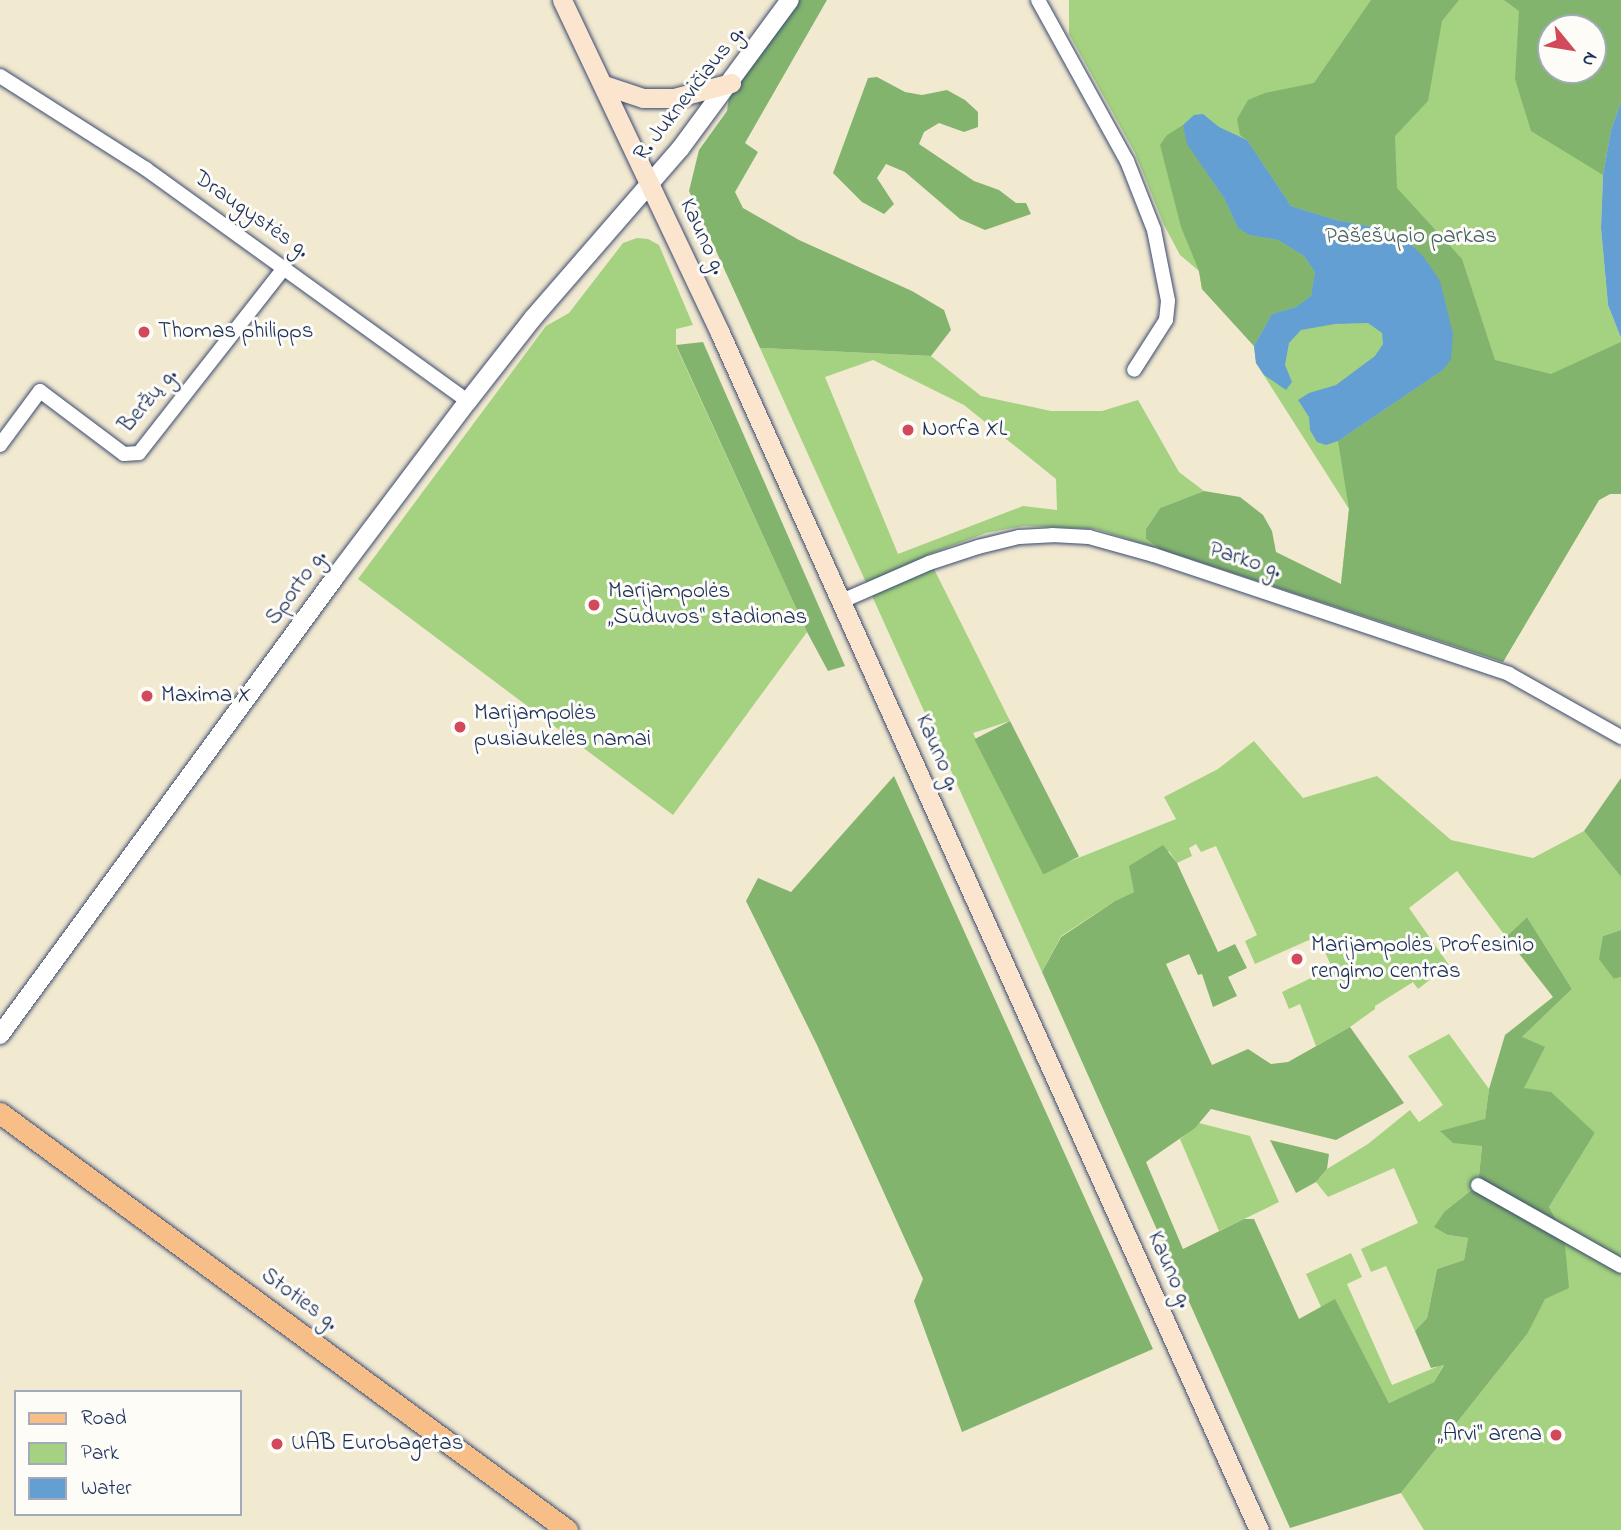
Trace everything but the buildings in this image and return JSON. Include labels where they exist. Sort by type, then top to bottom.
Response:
[{"type":"main road","name":"Kauno g.","points":[[562,0],[651,183],[842,601],[1259,1530]]},
{"type":"main road","points":[[604,85],[643,98],[674,98],[731,83]]},
{"type":"main road","name":"Stoties g.","points":[[0,1113],[567,1530]]},
{"type":"street","name":"R. Juknevičiaus g.","points":[[651,183],[731,83],[790,0]]},
{"type":"street","points":[[1038,0],[1127,161],[1154,230],[1168,301],[1166,320],[1134,370]]},
{"type":"street","name":"Draugystės g.","points":[[0,76],[146,169],[468,401]]},
{"type":"street","name":"Sporto g.","points":[[0,1035],[336,576],[468,401],[533,318],[651,183]]},
{"type":"street","name":"Beržų g.","points":[[0,445],[40,391],[124,454],[139,453],[285,267]]},
{"type":"street","name":"Parko g.","points":[[842,601],[929,563],[978,547],[1019,537],[1089,537],[1154,555],[1509,674],[1621,737]]},
{"type":"street","points":[[0,1016],[27,1000]]},
{"type":"street","points":[[0,1130],[26,1132]]},
{"type":"street","points":[[1478,1185],[1621,1266]]},
{"type":"green space","points":[[790,0],[827,0],[745,143],[758,152],[735,192],[743,208],[799,240],[912,291],[944,310],[951,330],[931,356],[760,348],[689,191],[699,150],[727,111],[731,83]]},
{"type":"green space","name":"Pašešupio parkas","points":[[1069,0],[1621,0],[1621,102],[1611,130],[1603,175],[1601,228],[1608,305],[1621,338],[1621,494],[1610,494],[1599,500],[1503,662],[1341,584],[1349,509],[1256,363],[1254,346],[1202,289],[1199,271],[1180,255],[1164,225],[1135,153],[1069,34]]},
{"type":"green space","points":[[1371,0],[1459,0],[1442,21],[1428,101],[1395,136],[1397,188],[1462,259],[1495,360],[1551,374],[1621,342],[1621,494],[1610,494],[1599,500],[1503,662],[1160,549],[1146,539],[1146,529],[1160,508],[1204,491],[1240,497],[1263,515],[1272,531],[1276,552],[1341,584],[1349,509],[1338,441],[1443,370],[1407,241],[1373,227],[1336,220],[1291,206],[1247,140],[1240,135],[1237,119],[1248,100],[1265,93],[1314,83]]},
{"type":"green space","points":[[1504,0],[1621,0],[1621,102],[1611,130],[1603,175],[1531,131],[1515,79],[1519,11]]},
{"type":"green space","points":[[877,77],[905,92],[922,95],[947,90],[965,100],[978,112],[978,127],[964,132],[939,123],[924,132],[919,144],[974,181],[999,190],[1016,203],[1026,203],[1031,214],[985,230],[960,219],[905,172],[886,164],[877,178],[894,204],[884,214],[862,202],[833,173],[868,78]]},
{"type":"green space","points":[[1183,125],[1188,144],[1224,198],[1238,228],[1249,235],[1278,240],[1304,256],[1315,272],[1311,296],[1296,307],[1272,314],[1254,346],[1202,289],[1199,271],[1181,227],[1160,145],[1167,135]]},
{"type":"green space","name":"Marijampolės „Sūduvos“ stadionas","points":[[637,238],[648,239],[659,245],[693,325],[676,329],[676,346],[807,632],[673,815],[358,579],[546,326],[569,313],[623,243]]},
{"type":"green space","points":[[703,342],[845,666],[828,671],[807,632],[676,345]]},
{"type":"green space","points":[[760,348],[931,356],[981,396],[1051,411],[1102,411],[1138,400],[1179,472],[1204,491],[1160,508],[1146,529],[1146,539],[1160,549],[1096,529],[1024,526],[986,533],[927,555],[1010,721],[973,733],[1043,872],[1176,819],[1164,797],[1218,769],[1254,741],[1303,798],[1377,776],[1451,840],[1533,858],[1584,831],[1621,877],[1621,930],[1603,936],[1614,979],[1621,977],[1621,1530],[1424,1530],[1401,1493],[1528,1333],[1545,1298],[1564,1234],[1549,1207],[1595,1133],[1524,1088],[1521,1038],[1572,989],[1527,917],[1506,937],[1457,871],[1409,908],[1449,965],[1418,989],[1413,982],[1375,1006],[1375,1009],[1350,1027],[1316,1046],[1300,1004],[1289,1009],[1282,992],[1332,968],[1318,936],[1255,964],[1245,941],[1257,935],[1216,846],[1201,852],[1196,844],[1189,848],[1192,856],[1177,863],[1169,851],[1134,892],[1115,901],[1061,936],[1042,972]],"holes":[[[873,360],[964,405],[1056,479],[1057,510],[1023,506],[898,554],[825,377]]]},
{"type":"green space","points":[[1010,721],[1079,856],[1043,875],[974,739]]},
{"type":"green space","points":[[894,776],[1153,1349],[962,1432],[914,1301],[923,1279],[817,1045],[746,901],[758,878],[791,892]]},
{"type":"green space","points":[[1621,778],[1621,877],[1584,831]]},
{"type":"green space","points":[[1163,845],[1177,863],[1218,952],[1235,944],[1247,968],[1228,977],[1237,996],[1213,1007],[1202,974],[1198,975],[1189,954],[1166,964],[1212,1065],[1248,1049],[1271,1064],[1288,1062],[1350,1027],[1404,1103],[1336,1140],[1211,1109],[1195,1128],[1146,1162],[1183,1249],[1244,1219],[1254,1219],[1299,1319],[1335,1299],[1389,1403],[1434,1382],[1444,1365],[1431,1368],[1415,1331],[1427,1318],[1437,1269],[1464,1260],[1468,1238],[1448,1235],[1434,1227],[1445,1211],[1478,1185],[1482,1146],[1453,1143],[1440,1131],[1485,1119],[1489,1089],[1505,1035],[1553,997],[1506,937],[1527,917],[1572,989],[1522,1037],[1545,1047],[1524,1088],[1551,1092],[1595,1133],[1549,1207],[1564,1234],[1569,1288],[1545,1299],[1528,1333],[1401,1493],[1290,1528],[1042,972],[1061,937],[1115,901],[1134,892],[1129,866]]},
{"type":"green space","points":[[1621,930],[1621,977],[1614,979],[1599,959],[1603,936]]},
{"type":"green space","points":[[1449,1034],[1489,1089],[1485,1119],[1453,1142],[1482,1145],[1478,1185],[1445,1211],[1448,1235],[1468,1238],[1464,1260],[1437,1269],[1427,1318],[1415,1331],[1386,1266],[1371,1272],[1361,1249],[1418,1223],[1394,1168],[1328,1197],[1316,1182],[1327,1169],[1368,1144],[1410,1110],[1419,1122],[1443,1105],[1408,1056]]},
{"type":"green space","points":[[1199,1123],[1250,1136],[1279,1202],[1219,1231],[1180,1139]]},
{"type":"green space","points":[[1270,1140],[1329,1154],[1327,1169],[1316,1182],[1296,1193]]},
{"type":"green space","points":[[1351,1253],[1362,1277],[1347,1284],[1392,1385],[1444,1364],[1434,1382],[1389,1403],[1335,1300],[1322,1309],[1306,1274]]},
{"type":"water","points":[[1621,102],[1621,338],[1608,305],[1601,228],[1603,175],[1611,130]]},
{"type":"water","points":[[1203,114],[1219,127],[1247,140],[1291,206],[1336,220],[1373,227],[1407,241],[1423,256],[1440,281],[1453,334],[1451,359],[1443,370],[1338,441],[1326,445],[1317,442],[1310,430],[1309,417],[1298,400],[1309,393],[1336,385],[1375,356],[1383,344],[1382,333],[1368,323],[1335,324],[1301,330],[1289,343],[1285,365],[1292,382],[1286,390],[1264,375],[1256,363],[1254,346],[1272,314],[1296,307],[1311,296],[1315,272],[1304,256],[1278,240],[1249,235],[1238,228],[1224,198],[1187,144],[1183,125],[1194,115]]},
{"type":"place","name":"Thomas philipps","points":[[144,332]]},
{"type":"place","name":"Norfa XL","points":[[908,430]]},
{"type":"place","name":"Marijampolės „Sūduvos“ stadionas","points":[[594,605]]},
{"type":"place","name":"Maxima X","points":[[147,696]]},
{"type":"place","name":"Marijampolės pusiaukelės namai","points":[[460,727]]},
{"type":"place","name":"Marijampolės Profesinio rengimo centras","points":[[1297,959]]},
{"type":"place","name":"„Arvi“ arena","points":[[1556,1435]]},
{"type":"place","name":"UAB Eurobagetas","points":[[277,1444]]}]
